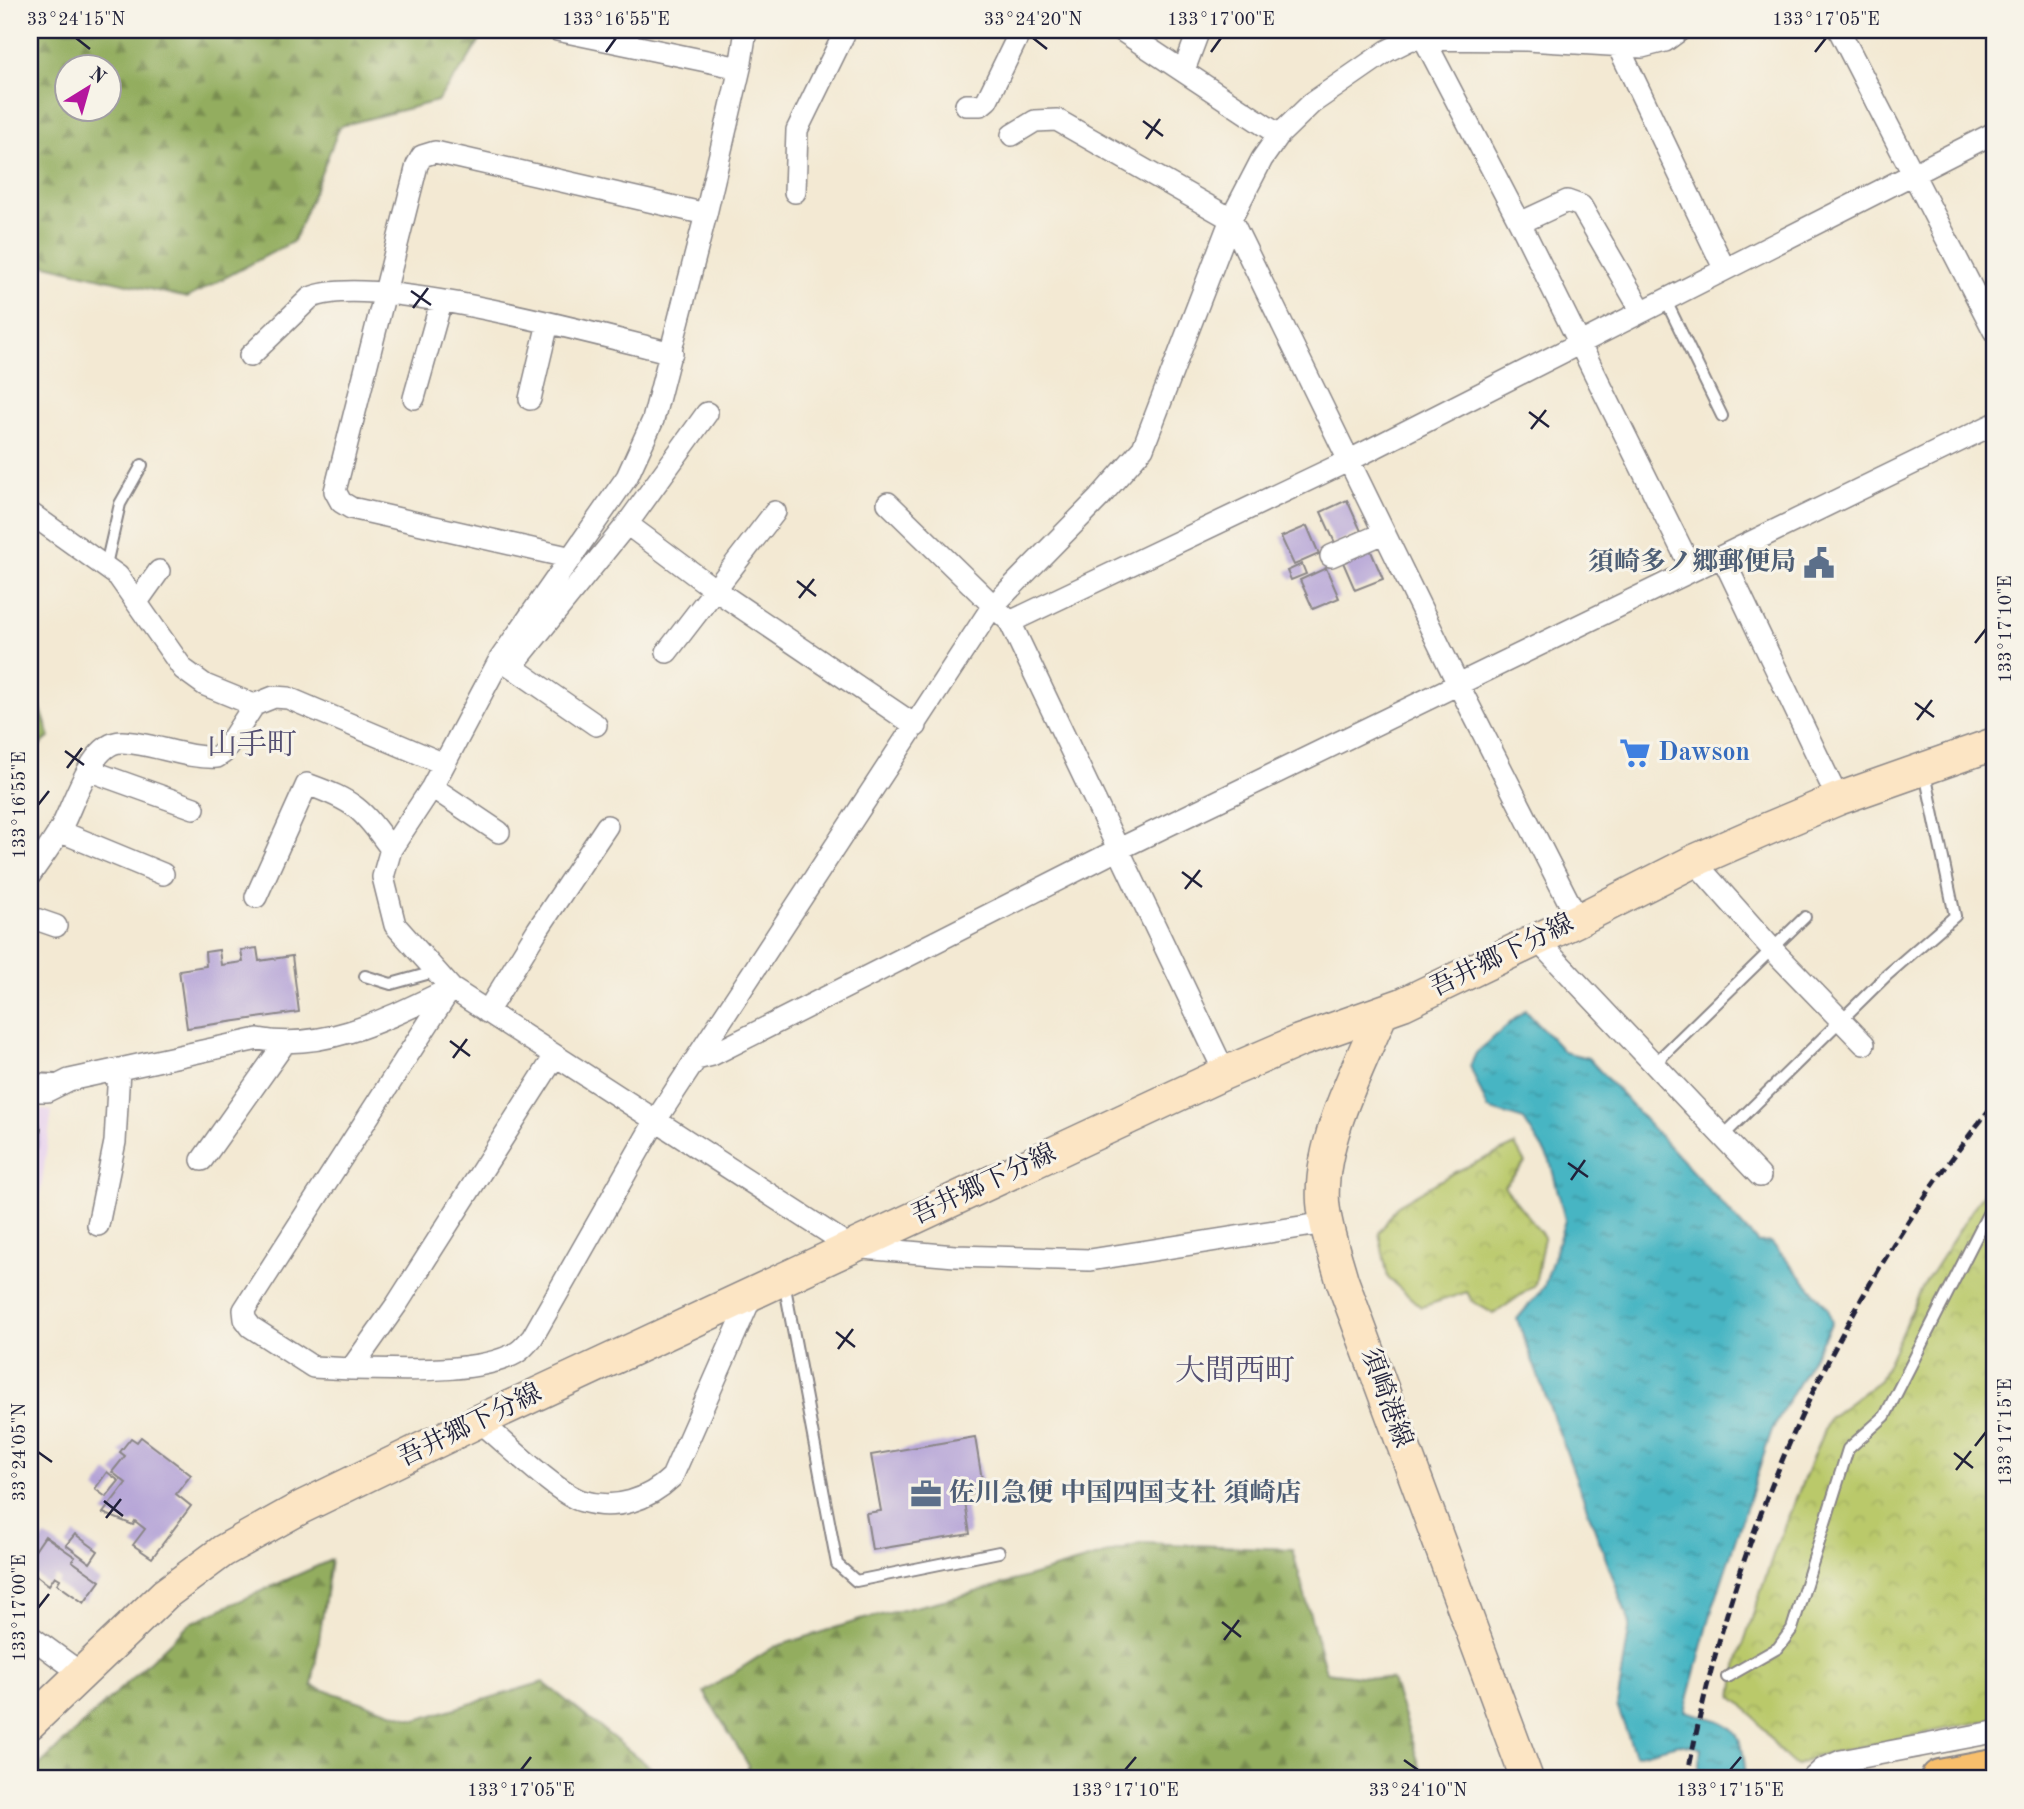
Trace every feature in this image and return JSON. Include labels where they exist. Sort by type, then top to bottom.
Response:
[{"type":"highway","points":[[1940,1779],[1994,1769]]},
{"type":"main road","name":"吾井郷下分線","points":[[30,1723],[164,1594],[207,1561],[302,1507],[479,1421],[1225,1073],[1299,1041],[1382,1012],[1537,940],[1694,861],[1838,799],[1994,744]]},
{"type":"main road","name":"須崎港線","points":[[1382,1012],[1330,1144],[1324,1174],[1326,1223],[1342,1280],[1527,1779]]},
{"type":"street","points":[[557,30],[740,68]]},
{"type":"street","points":[[746,30],[740,68],[706,214],[653,420],[635,462],[391,849],[383,877],[395,925],[451,988],[851,1247],[955,1256],[1090,1260],[1326,1223]]},
{"type":"street","points":[[795,192],[797,130],[846,30]]},
{"type":"street","points":[[966,105],[981,105],[987,100],[1021,30]]},
{"type":"street","points":[[1121,30],[1279,135]]},
{"type":"street","points":[[1184,70],[1199,30]]},
{"type":"street","points":[[451,988],[244,1310],[245,1319],[251,1327],[313,1367],[446,1368],[516,1353],[533,1338],[656,1119],[766,947],[916,726],[992,607],[1090,509],[1143,448],[1231,219],[1262,159],[1297,115],[1398,44],[1423,37],[1527,40],[1619,48],[1642,47],[1665,41],[1680,30]]},
{"type":"street","points":[[1839,30],[1994,331]]},
{"type":"street","points":[[1423,37],[1520,223],[1692,570]]},
{"type":"street","points":[[1619,48],[1724,268]]},
{"type":"street","points":[[1012,135],[1035,121],[1057,120],[1231,219],[1459,687],[1578,920]]},
{"type":"street","points":[[1010,622],[1350,460],[1994,133]]},
{"type":"street","points":[[572,558],[351,508],[341,502],[335,491],[416,165],[422,156],[435,152],[706,214]]},
{"type":"street","points":[[1520,223],[1567,201],[1581,206],[1641,310]]},
{"type":"street","points":[[250,356],[310,298],[321,293],[383,292],[548,323],[672,353]]},
{"type":"street","points":[[414,398],[441,302]]},
{"type":"street","points":[[530,399],[548,323]]},
{"type":"street","points":[[507,662],[627,524],[707,413]]},
{"type":"street","points":[[696,1059],[712,1055],[1117,850],[1459,687],[1692,570],[1994,424]]},
{"type":"street","points":[[888,503],[1010,622],[1225,1073]]},
{"type":"street","points":[[667,652],[775,512]]},
{"type":"street","points":[[30,513],[106,565],[137,602],[183,668],[205,685],[254,705]]},
{"type":"street","points":[[627,524],[714,589],[916,726]]},
{"type":"street","points":[[1331,556],[1384,533]]},
{"type":"street","points":[[1722,556],[1838,799]]},
{"type":"street","points":[[137,602],[159,571]]},
{"type":"street","points":[[507,662],[596,725]]},
{"type":"street","points":[[30,874],[59,831],[88,770],[102,750],[117,742],[217,757],[223,753],[254,705],[274,697],[288,698],[444,764]]},
{"type":"street","points":[[88,770],[194,808]]},
{"type":"street","points":[[256,897],[307,784],[346,798],[367,814],[391,849]]},
{"type":"street","points":[[432,787],[499,832]]},
{"type":"street","points":[[487,1012],[537,929],[607,826]]},
{"type":"street","points":[[59,831],[163,874]]},
{"type":"street","points":[[1694,861],[1772,949],[1864,1044]]},
{"type":"street","points":[[30,917],[56,926]]},
{"type":"street","points":[[1537,940],[1760,1176]]},
{"type":"street","points":[[30,1091],[47,1091],[69,1080],[258,1039],[285,1044],[361,1030],[451,988]]},
{"type":"street","points":[[202,1160],[285,1044]]},
{"type":"street","points":[[351,1369],[397,1304],[555,1056]]},
{"type":"street","points":[[98,1225],[115,1142],[119,1069]]},
{"type":"street","points":[[479,1421],[580,1501],[608,1504],[634,1502],[656,1492],[672,1477],[753,1293]]},
{"type":"street","points":[[30,1636],[82,1674]]},
{"type":"street","points":[[1812,1779],[1823,1769],[1842,1761],[1994,1732]]},
{"type":"lane","points":[[1665,299],[1722,416]]},
{"type":"lane","points":[[106,565],[120,504],[142,465]]},
{"type":"lane","points":[[1723,1136],[1842,1023],[1887,975],[1955,916],[1924,768]]},
{"type":"lane","points":[[1655,1063],[1805,917]]},
{"type":"lane","points":[[365,976],[391,984],[434,972]]},
{"type":"lane","points":[[30,1079],[69,1080]]},
{"type":"lane","points":[[1727,1677],[1779,1648],[1792,1629],[1848,1449],[1885,1416],[1994,1202]]},
{"type":"lane","points":[[784,1279],[837,1564],[856,1581],[999,1552]]},
{"type":"shaded area","points":[[30,1108],[52,1111],[30,1269]]},
{"type":"green space","points":[[30,30],[486,30],[466,63],[437,101],[340,126],[294,241],[187,298],[42,264],[30,256]]},
{"type":"green space","points":[[30,675],[50,737],[30,753]]},
{"type":"green space","points":[[1515,1145],[1525,1163],[1504,1186],[1544,1237],[1535,1285],[1494,1314],[1472,1301],[1467,1292],[1421,1307],[1388,1278],[1379,1233],[1398,1205],[1455,1172]]},
{"type":"green space","points":[[1992,1179],[1994,1719],[1815,1756],[1796,1766],[1751,1713],[1733,1697],[1738,1660],[1775,1549],[1829,1418],[1880,1380],[1922,1288]]},
{"type":"green space","points":[[1143,1543],[1292,1549],[1326,1672],[1392,1680],[1424,1779],[741,1779],[749,1766],[704,1692],[774,1647],[860,1620],[969,1594]]},
{"type":"green space","points":[[331,1560],[312,1686],[416,1720],[543,1682],[665,1779],[30,1779],[30,1774],[190,1623]]},
{"type":"water","points":[[1525,1010],[1564,1052],[1588,1058],[1758,1243],[1771,1242],[1828,1308],[1832,1323],[1772,1430],[1712,1610],[1685,1711],[1715,1719],[1732,1729],[1742,1747],[1746,1779],[1697,1779],[1701,1748],[1678,1744],[1635,1755],[1617,1706],[1630,1624],[1517,1319],[1544,1287],[1565,1220],[1550,1161],[1524,1120],[1488,1109],[1470,1066],[1476,1053]]},
{"type":"building","points":[[1347,500],[1361,531],[1335,543],[1321,512]]},
{"type":"building","points":[[1307,526],[1319,554],[1294,565],[1281,537]]},
{"type":"building","points":[[1370,549],[1383,579],[1355,590],[1342,560]]},
{"type":"building","points":[[1302,564],[1306,574],[1291,580],[1287,571]]},
{"type":"building","points":[[1326,568],[1339,598],[1313,609],[1300,580]]},
{"type":"building","points":[[257,948],[259,961],[292,956],[299,1012],[187,1028],[179,970],[206,966],[205,952],[219,950],[221,965],[243,962],[241,950]]},
{"type":"building","points":[[30,1127],[41,1128],[34,1180],[30,1179]]},
{"type":"building","points":[[141,1437],[191,1475],[176,1494],[191,1506],[152,1558],[133,1545],[145,1529],[135,1521],[133,1525],[103,1513],[126,1483],[112,1472],[125,1456],[120,1452],[131,1438],[137,1442]]},
{"type":"building","name":"佐川急便 中国四国支社 須崎店","points":[[975,1437],[984,1492],[964,1496],[970,1534],[872,1550],[866,1513],[881,1511],[871,1455]]},
{"type":"building","points":[[107,1472],[119,1481],[106,1497],[95,1489]]},
{"type":"building","points":[[75,1534],[98,1551],[90,1563],[66,1545]]},
{"type":"building","points":[[45,1536],[75,1557],[72,1561],[100,1581],[84,1603],[57,1584],[60,1579],[55,1576],[49,1585],[30,1571],[30,1558]]},
{"type":"railway","points":[[1687,1779],[1707,1688],[1732,1598],[1763,1509],[1798,1423],[1840,1338],[1886,1257],[1938,1179],[1994,1104]]},
{"type":"place","name":"須崎多ノ郷郵便局","points":[[1819,563]]},
{"type":"place","name":"Dawson","points":[[1635,753]]},
{"type":"place","name":"佐川急便 中国四国支社 須崎店","points":[[926,1494]]},
{"type":"district","name":"山手町","points":[[252,746]]},
{"type":"district","name":"大間西町","points":[[1235,1372]]}]
